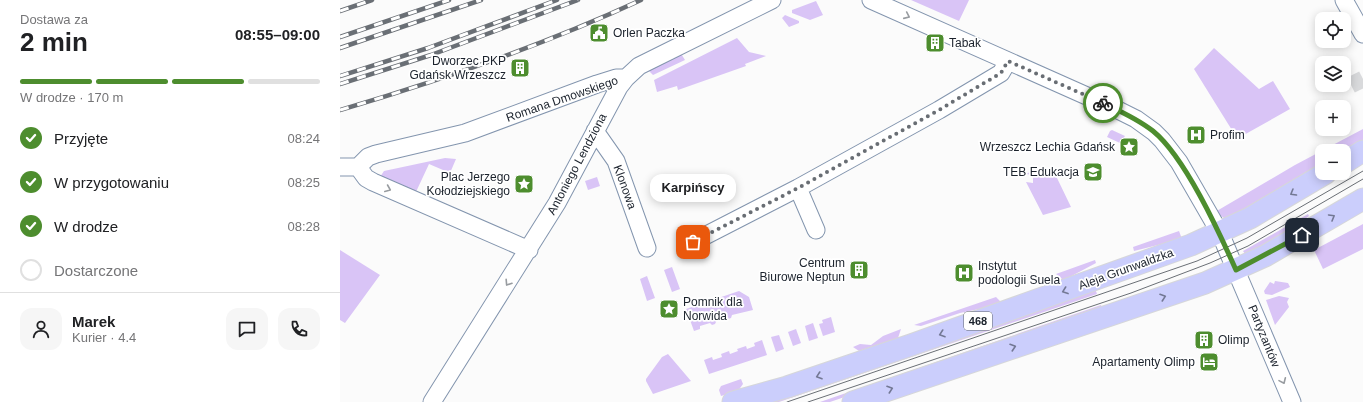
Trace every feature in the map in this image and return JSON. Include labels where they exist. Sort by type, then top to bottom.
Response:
[{"type":"main road","points":[[1351,159],[1363,151]]},
{"type":"main road","name":"Aleja Grunwaldzka","points":[[733,402],[787,387],[1177,250],[1220,233],[1250,218],[1315,180]]},
{"type":"main road","points":[[853,402],[1205,283],[1236,270],[1277,249],[1363,199]]},
{"type":"street","name":"Romana Dmowskiego","points":[[358,167],[368,157],[376,154],[465,133],[597,84],[616,78],[626,78],[639,66],[772,0]]},
{"type":"street","points":[[871,0],[1116,109],[1154,132],[1179,162],[1220,233]]},
{"type":"street","points":[[1344,0],[1363,34]]},
{"type":"street","points":[[693,242],[798,188],[996,76],[1003,70],[1008,61]]},
{"type":"street","name":"Antoniego Lendziona","points":[[432,402],[529,250],[610,102],[626,78]]},
{"type":"street","name":"Klonowa","points":[[595,131],[616,161],[647,248]]},
{"type":"street","points":[[340,167],[358,167],[366,178],[373,182],[529,250]]},
{"type":"street","points":[[798,188],[816,230]]},
{"type":"street","name":"Partyzantów","points":[[1220,233],[1292,402]]},
{"type":"shaded area","points":[[911,0],[969,0],[959,21]]},
{"type":"shaded area","points":[[816,1],[823,15],[810,20],[792,13],[792,10]]},
{"type":"shaded area","points":[[785,15],[799,21],[799,23],[789,27],[782,18]]},
{"type":"shaded area","points":[[737,38],[749,52],[766,56],[745,64],[746,66],[678,90],[677,86],[657,92],[654,80]]},
{"type":"shaded area","points":[[1214,48],[1259,89],[1273,81],[1290,109],[1242,136],[1235,135],[1194,69]]},
{"type":"shaded area","points":[[680,52],[685,60],[653,75],[649,71]]},
{"type":"shaded area","points":[[1363,129],[1363,140],[1351,147],[1351,144],[1335,144],[1351,136]]},
{"type":"shaded area","points":[[1112,130],[1125,136],[1120,143],[1107,137]]},
{"type":"shaded area","points":[[1315,154],[1315,168],[1233,216],[1224,218],[1215,212]]},
{"type":"shaded area","points":[[445,158],[456,159],[450,173],[429,164],[415,194],[380,177],[384,171]]},
{"type":"shaded area","points":[[1047,168],[1057,178],[1071,207],[1043,215],[1026,182],[1033,183],[1033,175],[1026,174],[1036,169],[1041,174]]},
{"type":"shaded area","points":[[597,177],[600,186],[588,190],[585,181]]},
{"type":"shaded area","points":[[1308,214],[1309,216],[1270,244],[1245,254],[1243,251]]},
{"type":"shaded area","points":[[1363,224],[1363,249],[1323,269],[1314,250]]},
{"type":"shaded area","points":[[1179,231],[1182,239],[1134,251],[1133,247]]},
{"type":"shaded area","points":[[340,250],[380,275],[345,323],[340,320]]},
{"type":"shaded area","points":[[1095,260],[1096,263],[1066,279],[1062,279],[1056,274]]},
{"type":"shaded area","points":[[672,267],[680,289],[672,292],[664,270]]},
{"type":"shaded area","points":[[647,276],[655,298],[647,301],[640,279]]},
{"type":"shaded area","points":[[1275,281],[1288,283],[1290,287],[1272,295],[1265,294],[1264,291],[1270,282],[1274,284]]},
{"type":"shaded area","points":[[1095,288],[1097,294],[779,402],[763,402]]},
{"type":"shaded area","points":[[739,291],[749,297],[753,310],[732,315],[731,318],[728,319],[725,317],[717,320],[715,324],[712,325],[710,323],[700,326],[700,329],[694,331],[686,309]]},
{"type":"shaded area","points":[[1279,296],[1289,298],[1287,302],[1289,307],[1275,325],[1266,300]]},
{"type":"shaded area","points":[[996,297],[1003,304],[960,313],[921,326],[914,325]]},
{"type":"shaded area","points":[[1101,305],[1102,309],[830,402],[820,402]]},
{"type":"shaded area","points":[[831,317],[835,332],[823,336],[819,324],[823,323],[822,320]]},
{"type":"shaded area","points":[[813,323],[818,338],[809,341],[805,326]]},
{"type":"shaded area","points":[[796,329],[801,343],[793,346],[788,332]]},
{"type":"shaded area","points":[[901,329],[898,338],[859,351],[853,347],[860,344],[871,345],[883,336]]},
{"type":"shaded area","points":[[779,335],[784,349],[776,352],[771,337]]},
{"type":"shaded area","points":[[762,340],[767,355],[709,374],[704,360],[712,357],[713,360],[722,357],[721,354],[729,351],[730,354],[738,351],[737,349],[746,346],[747,349],[755,346],[754,343]]},
{"type":"shaded area","points":[[668,354],[691,381],[653,394],[646,379],[662,357]]},
{"type":"shaded area","points":[[741,379],[743,384],[738,391],[721,396],[719,390],[721,386]]},
{"type":"tunnel","points":[[1351,85],[1363,79]]},
{"type":"tram line","points":[[787,402],[1197,261],[1247,238],[1363,171]]},
{"type":"tram line","points":[[808,402],[1131,293],[1210,263],[1248,246],[1363,179]]},
{"type":"railway","points":[[340,11],[372,0]]},
{"type":"railway","points":[[340,37],[449,0]]},
{"type":"railway","points":[[340,48],[481,0]]},
{"type":"railway","points":[[340,76],[428,48],[557,0]]},
{"type":"railway","points":[[340,84],[431,55],[578,0]]},
{"type":"railway","points":[[340,110],[492,61],[567,32],[641,0]]},
{"type":"way so far","points":[[693,242],[798,188],[939,110],[1001,73],[1008,61],[1103,103]]},
{"type":"place","name":"Orlen Paczka","points":[[599,33]]},
{"type":"place","name":"Tabak","points":[[935,43]]},
{"type":"place","name":"Dworzec PKP Gdańsk Wrzeszcz","points":[[520,68]]},
{"type":"place","name":"Profim","points":[[1196,135]]},
{"type":"place","name":"Wrzeszcz Lechia Gdańsk","points":[[1129,147]]},
{"type":"place","name":"TEB Edukacja","points":[[1093,172]]},
{"type":"place","name":"Plac Jerzego Kołodziejskiego","points":[[524,184]]},
{"type":"place","name":"Karpińscy","points":[[693,242]]},
{"type":"place","name":"Centrum Biurowe Neptun","points":[[859,270]]},
{"type":"place","name":"Instytut podologii Suela","points":[[964,273]]},
{"type":"place","name":"Pomnik dla Norwida","points":[[669,309]]},
{"type":"place","name":"Olimp","points":[[1204,340]]},
{"type":"place","name":"Apartamenty Olimp","points":[[1209,362]]},
{"type":"route","points":[[1103,103],[1126,114],[1154,132],[1170,150],[1188,176],[1220,233],[1236,270],[1265,256],[1302,235]]}]
